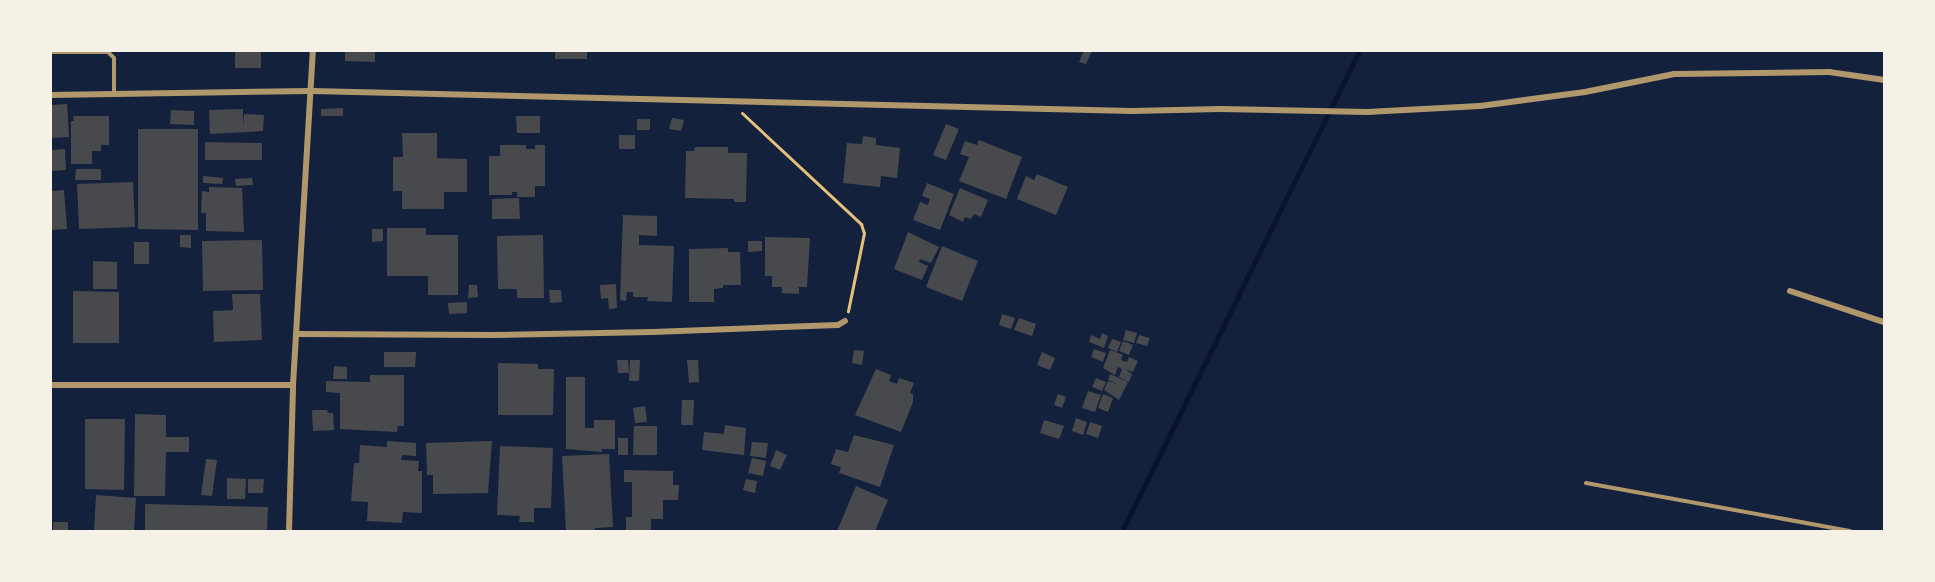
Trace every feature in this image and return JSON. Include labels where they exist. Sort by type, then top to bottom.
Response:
[{"type":"street","points":[[289,531],[293,386],[313,51]]},
{"type":"street","points":[[51,95],[312,91],[1132,111],[1220,109],[1367,112],[1480,106],[1585,92],[1674,74],[1829,72],[1884,80]]},
{"type":"street","points":[[1791,291],[1884,322]]},
{"type":"street","points":[[297,334],[494,335],[838,325],[845,321]]},
{"type":"street","points":[[51,385],[293,386]]},
{"type":"lane","points":[[51,51],[108,52],[114,58],[114,93]]},
{"type":"lane","points":[[1586,483],[1850,531]]},
{"type":"path","points":[[731,102],[861,224],[864,233],[845,321]]},
{"type":"building","points":[[235,51],[261,51],[261,68],[235,68]]},
{"type":"building","points":[[345,51],[375,51],[375,62],[345,61]]},
{"type":"building","points":[[555,51],[587,51],[587,59],[555,59]]},
{"type":"building","points":[[1084,51],[1092,51],[1086,64],[1079,62]]},
{"type":"building","points":[[67,104],[69,137],[51,138],[51,105]]},
{"type":"building","points":[[343,108],[343,116],[321,116],[321,109]]},
{"type":"building","points":[[243,109],[243,128],[244,114],[264,115],[263,131],[210,134],[209,110]]},
{"type":"building","points":[[171,110],[194,111],[194,125],[170,124]]},
{"type":"building","points":[[73,116],[109,116],[109,145],[101,145],[101,151],[92,151],[92,164],[71,164]]},
{"type":"building","points":[[516,116],[540,116],[540,133],[517,133]]},
{"type":"building","points":[[672,118],[684,120],[681,131],[669,129]]},
{"type":"building","points":[[637,119],[650,119],[650,130],[637,130]]},
{"type":"building","points":[[946,124],[959,129],[946,160],[933,155]]},
{"type":"building","points":[[138,129],[198,129],[198,230],[138,229]]},
{"type":"building","points":[[402,133],[437,133],[437,158],[467,159],[467,192],[444,192],[444,209],[402,209],[402,191],[393,191],[393,157],[403,157]]},
{"type":"building","points":[[619,135],[635,135],[635,149],[619,149]]},
{"type":"building","points":[[863,136],[876,138],[876,145],[900,148],[897,178],[881,176],[880,187],[843,183],[847,143],[862,144]]},
{"type":"building","points":[[979,140],[1022,157],[1006,199],[959,181],[969,157],[960,154],[965,141],[977,145]]},
{"type":"building","points":[[205,142],[262,143],[262,160],[205,160]]},
{"type":"building","points":[[500,145],[526,145],[526,149],[535,149],[535,145],[545,145],[545,186],[535,186],[535,197],[517,197],[517,192],[512,192],[512,195],[489,195],[489,156],[500,156]]},
{"type":"building","points":[[695,147],[728,147],[728,153],[747,153],[746,202],[734,202],[734,199],[685,198],[686,151],[694,151]]},
{"type":"building","points":[[65,149],[66,170],[51,171],[51,150]]},
{"type":"building","points":[[76,169],[101,169],[101,180],[75,180]]},
{"type":"building","points":[[1037,174],[1068,187],[1056,215],[1017,199],[1026,176],[1034,180]]},
{"type":"building","points":[[203,176],[223,178],[222,184],[203,183]]},
{"type":"building","points":[[252,178],[253,185],[236,186],[235,179]]},
{"type":"building","points":[[133,182],[135,227],[79,229],[77,184]]},
{"type":"building","points":[[927,183],[954,194],[940,230],[913,220],[920,202],[928,205],[930,199],[922,196]]},
{"type":"building","points":[[209,187],[242,188],[244,232],[206,231],[206,213],[201,213],[202,191],[209,192]]},
{"type":"building","points":[[960,188],[988,200],[981,217],[974,214],[971,219],[965,217],[963,222],[949,215]]},
{"type":"building","points":[[64,190],[67,229],[51,230],[51,191]]},
{"type":"building","points":[[519,198],[520,219],[492,219],[492,199]]},
{"type":"building","points":[[623,215],[657,216],[657,236],[639,235],[639,245],[674,246],[672,302],[647,301],[648,297],[633,297],[633,292],[627,292],[626,301],[620,300]]},
{"type":"building","points":[[387,228],[426,228],[426,235],[458,235],[458,295],[428,295],[428,276],[387,276]]},
{"type":"building","points":[[372,229],[383,229],[383,241],[372,242]]},
{"type":"building","points":[[908,232],[939,247],[931,263],[920,259],[919,262],[928,266],[922,280],[894,269]]},
{"type":"building","points":[[180,235],[191,235],[191,248],[180,247]]},
{"type":"building","points":[[543,235],[544,298],[517,298],[517,289],[498,289],[497,236]]},
{"type":"building","points":[[765,237],[810,238],[807,287],[799,287],[799,294],[782,293],[782,287],[772,287],[772,276],[765,276]]},
{"type":"building","points":[[262,240],[263,290],[203,291],[202,241]]},
{"type":"building","points":[[748,241],[762,241],[762,251],[748,252]]},
{"type":"building","points":[[134,242],[149,242],[149,264],[134,264]]},
{"type":"building","points":[[942,246],[978,261],[962,301],[926,287]]},
{"type":"building","points":[[728,248],[728,252],[740,252],[741,285],[723,285],[723,288],[714,289],[714,302],[689,302],[689,249]]},
{"type":"building","points":[[93,261],[117,262],[117,289],[93,289]]},
{"type":"building","points":[[616,284],[617,308],[609,309],[608,298],[601,299],[600,285]]},
{"type":"building","points":[[469,285],[477,285],[478,297],[468,298]]},
{"type":"building","points":[[549,290],[561,290],[562,302],[550,303]]},
{"type":"building","points":[[73,291],[119,292],[119,343],[73,343]]},
{"type":"building","points":[[232,294],[260,294],[262,340],[214,342],[213,311],[233,310]]},
{"type":"building","points":[[467,302],[467,313],[449,314],[448,303]]},
{"type":"building","points":[[1002,314],[1015,318],[1011,329],[999,325]]},
{"type":"building","points":[[1019,318],[1036,324],[1032,336],[1014,330]]},
{"type":"building","points":[[1126,330],[1137,333],[1134,343],[1123,340]]},
{"type":"building","points":[[1102,333],[1108,336],[1104,348],[1089,342],[1091,335],[1100,339]]},
{"type":"building","points":[[1139,335],[1150,338],[1147,346],[1136,343]]},
{"type":"building","points":[[1112,339],[1121,342],[1117,352],[1108,348]]},
{"type":"building","points":[[1123,341],[1133,345],[1129,355],[1119,351]]},
{"type":"building","points":[[1094,349],[1106,353],[1103,362],[1091,357]]},
{"type":"building","points":[[854,350],[864,351],[862,365],[852,363]]},
{"type":"building","points":[[1110,350],[1123,355],[1121,360],[1127,362],[1129,357],[1138,361],[1133,372],[1125,369],[1132,374],[1129,382],[1119,377],[1122,369],[1118,367],[1115,375],[1103,368]]},
{"type":"building","points":[[384,352],[416,352],[415,367],[384,367]]},
{"type":"building","points":[[1042,352],[1055,358],[1050,370],[1037,365]]},
{"type":"building","points":[[617,360],[628,360],[629,373],[618,373]]},
{"type":"building","points":[[630,360],[640,360],[639,381],[629,381]]},
{"type":"building","points":[[687,360],[698,360],[699,382],[689,383]]},
{"type":"building","points":[[498,363],[538,364],[538,369],[554,369],[553,415],[498,415]]},
{"type":"building","points":[[334,366],[347,367],[347,379],[333,379]]},
{"type":"building","points":[[876,369],[891,375],[889,381],[897,384],[899,378],[914,383],[910,393],[913,394],[913,402],[901,432],[855,415]]},
{"type":"building","points":[[1110,374],[1128,382],[1119,400],[1104,390],[1108,381],[1117,384],[1108,380]]},
{"type":"building","points":[[370,375],[404,375],[404,426],[398,426],[397,432],[340,429],[340,393],[326,392],[326,381],[370,382]]},
{"type":"building","points":[[566,377],[585,377],[585,428],[594,428],[594,420],[615,420],[615,449],[602,449],[602,452],[566,449]]},
{"type":"building","points":[[1096,378],[1106,382],[1102,391],[1092,387]]},
{"type":"building","points":[[1088,391],[1101,395],[1095,412],[1082,408]]},
{"type":"building","points":[[1058,394],[1066,397],[1062,408],[1054,405]]},
{"type":"building","points":[[1103,394],[1113,398],[1108,412],[1098,408]]},
{"type":"building","points":[[682,400],[694,400],[693,425],[681,425]]},
{"type":"building","points":[[645,406],[647,422],[635,423],[633,408]]},
{"type":"building","points":[[312,410],[327,410],[328,413],[333,413],[334,430],[313,431]]},
{"type":"building","points":[[135,414],[166,415],[166,437],[189,437],[189,452],[166,452],[165,496],[134,496]]},
{"type":"building","points":[[1076,418],[1087,422],[1083,435],[1072,431]]},
{"type":"building","points":[[85,419],[125,419],[124,490],[85,489]]},
{"type":"building","points":[[1044,420],[1064,426],[1059,439],[1040,433]]},
{"type":"building","points":[[1090,422],[1102,426],[1098,438],[1086,434]]},
{"type":"building","points":[[725,425],[746,428],[744,455],[702,450],[704,432],[724,434]]},
{"type":"building","points":[[634,426],[657,426],[657,455],[633,455]]},
{"type":"building","points":[[854,435],[894,445],[880,487],[839,473],[841,467],[831,464],[836,449],[848,452]]},
{"type":"building","points":[[618,438],[628,438],[628,455],[618,455]]},
{"type":"building","points":[[387,441],[416,443],[416,456],[402,455],[401,460],[419,461],[418,471],[422,471],[422,513],[403,512],[402,523],[367,521],[368,502],[351,501],[354,463],[359,463],[360,445],[387,447]]},
{"type":"building","points":[[492,441],[488,493],[433,494],[433,475],[427,475],[426,443]]},
{"type":"building","points":[[752,442],[768,443],[766,458],[750,456]]},
{"type":"building","points":[[500,446],[553,448],[551,508],[534,508],[534,522],[519,522],[520,516],[497,515]]},
{"type":"building","points":[[776,450],[787,455],[780,470],[770,466]]},
{"type":"building","points":[[609,454],[613,527],[595,528],[595,531],[566,531],[562,456]]},
{"type":"building","points":[[752,458],[766,461],[763,476],[748,473]]},
{"type":"building","points":[[206,459],[217,460],[212,496],[201,495]]},
{"type":"building","points":[[624,470],[673,471],[673,485],[679,485],[678,500],[663,500],[663,519],[651,519],[651,531],[626,531],[626,517],[632,517],[632,482],[624,482]]},
{"type":"building","points":[[227,478],[246,479],[245,499],[227,499]]},
{"type":"building","points":[[248,479],[264,479],[263,493],[248,493]]},
{"type":"building","points":[[746,479],[757,481],[755,493],[743,490]]},
{"type":"building","points":[[856,486],[888,500],[875,531],[837,531]]},
{"type":"building","points":[[96,495],[136,498],[134,531],[94,531]]},
{"type":"building","points":[[145,504],[268,507],[267,531],[145,531]]},
{"type":"building","points":[[53,522],[68,522],[68,531],[53,531]]},
{"type":"waterway","points":[[1122,531],[1359,51]]}]
